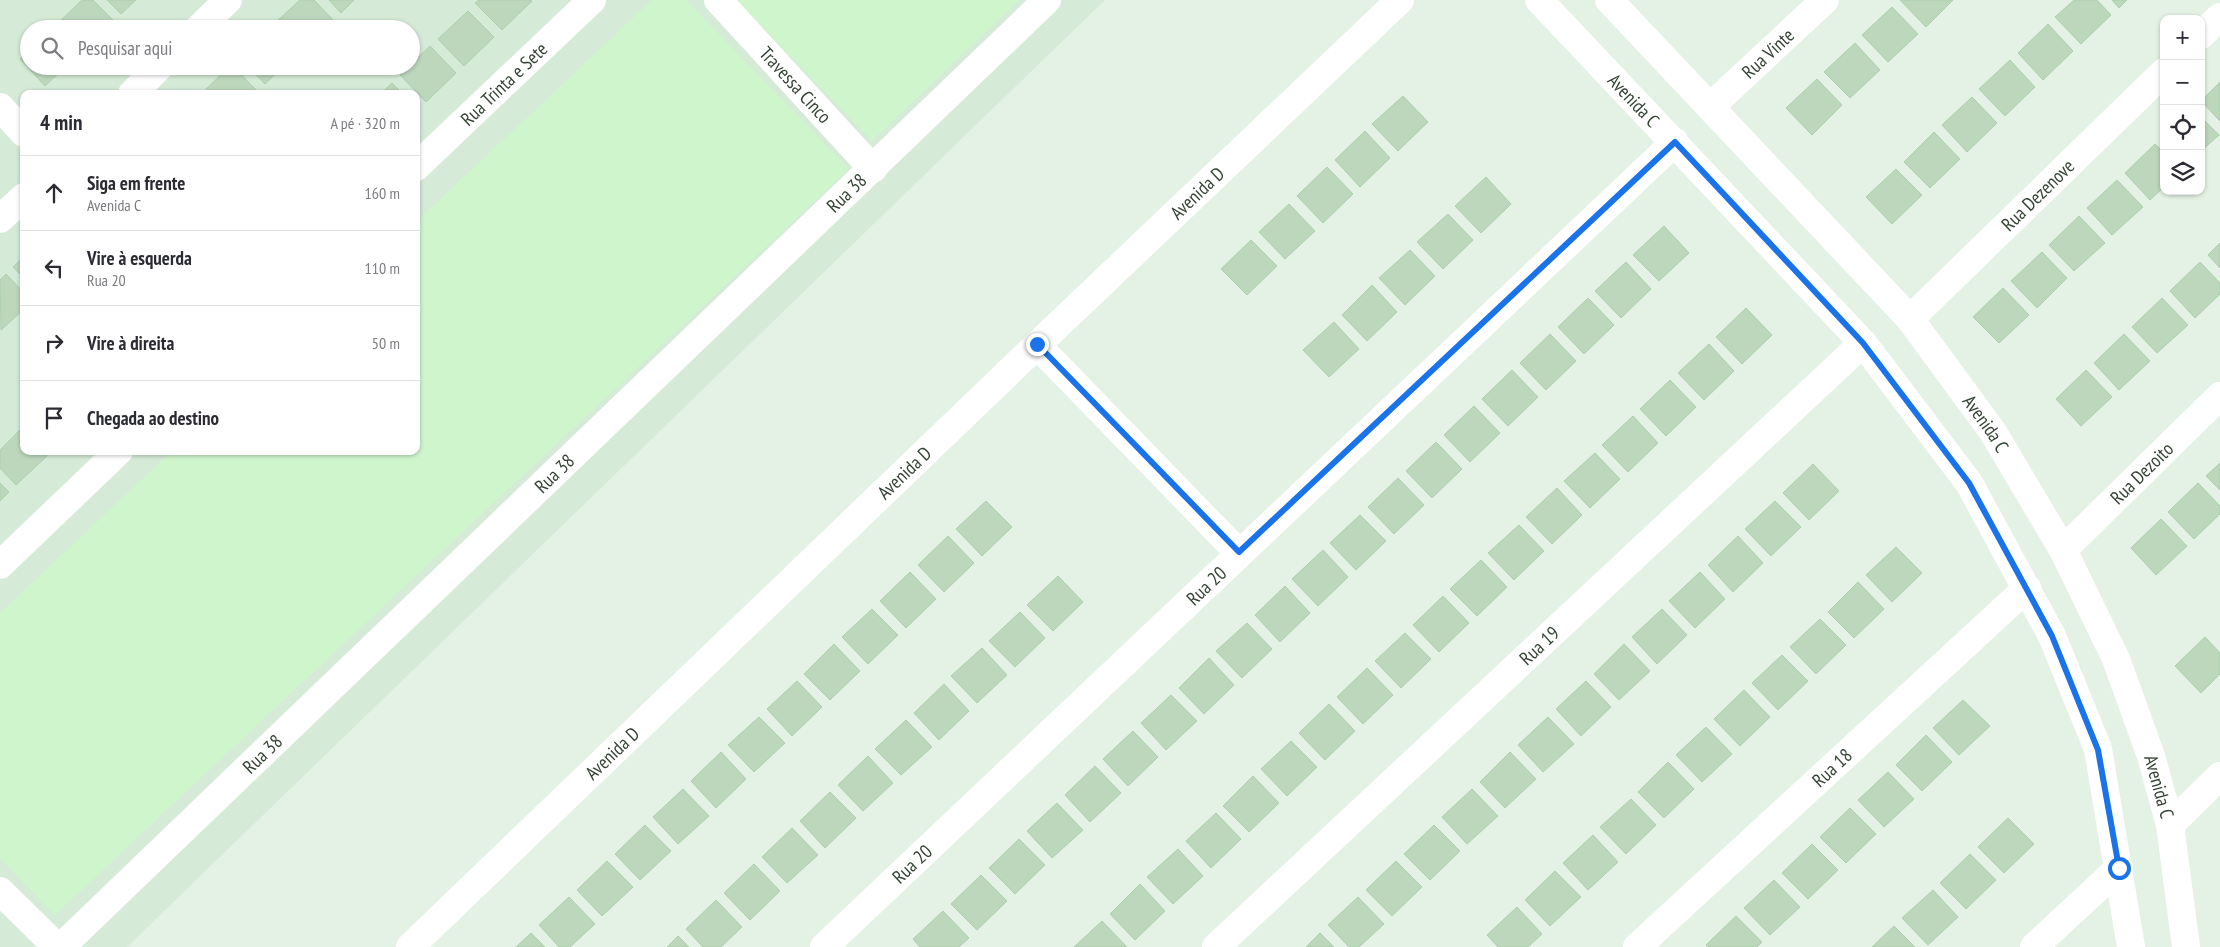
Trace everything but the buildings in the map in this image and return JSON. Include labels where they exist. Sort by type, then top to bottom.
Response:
[{"type":"street","points":[[207,20],[228,0]]},
{"type":"street","name":"Rua Trinta e Sete","points":[[420,163],[592,0]]},
{"type":"street","name":"Travessa Cinco","points":[[718,0],[873,169]]},
{"type":"street","name":"Rua 38","points":[[59,947],[873,169],[1047,0]]},
{"type":"street","name":"Avenida D","points":[[410,947],[1037,344],[1400,0]]},
{"type":"street","name":"Avenida C","points":[[1539,0],[1863,343],[1969,483],[2052,636],[2098,750],[2131,947]]},
{"type":"street","name":"Avenida C","points":[[1608,0],[1910,319],[1993,432],[2063,550],[2116,660],[2152,756],[2170,825],[2186,947]]},
{"type":"street","name":"Rua Vinte","points":[[1710,107],[1825,0]]},
{"type":"street","points":[[2205,31],[2220,17]]},
{"type":"street","points":[[136,90],[151,75]]},
{"type":"street","name":"Rua Dezenove","points":[[1910,319],[2160,76]]},
{"type":"street","points":[[0,107],[20,129]]},
{"type":"street","name":"Rua 20","points":[[824,947],[1239,552],[1675,142]]},
{"type":"street","points":[[0,219],[20,201]]},
{"type":"street","name":"Rua 19","points":[[1216,947],[1863,343]]},
{"type":"street","points":[[1037,344],[1239,552]]},
{"type":"street","name":"Rua Dezoito","points":[[2063,550],[2220,396]]},
{"type":"street","points":[[0,565],[115,455]]},
{"type":"street","name":"Rua 18","points":[[1637,947],[2027,588]]},
{"type":"street","points":[[2170,825],[2220,776]]},
{"type":"street","points":[[2034,947],[2119,868]]},
{"type":"street","points":[[0,891],[59,947]]},
{"type":"shaded area","points":[[0,0],[1105,0],[127,947],[0,947]]},
{"type":"shaded area","points":[[652,0],[686,0],[849,169],[55,915],[0,858],[0,613],[168,455],[420,455],[420,218]]},
{"type":"shaded area","points":[[736,0],[1019,0],[872,141]]},
{"type":"route","points":[[1037,344],[1239,552],[1675,142],[1863,343],[1969,483],[2052,636],[2098,750],[2119,868]]}]
